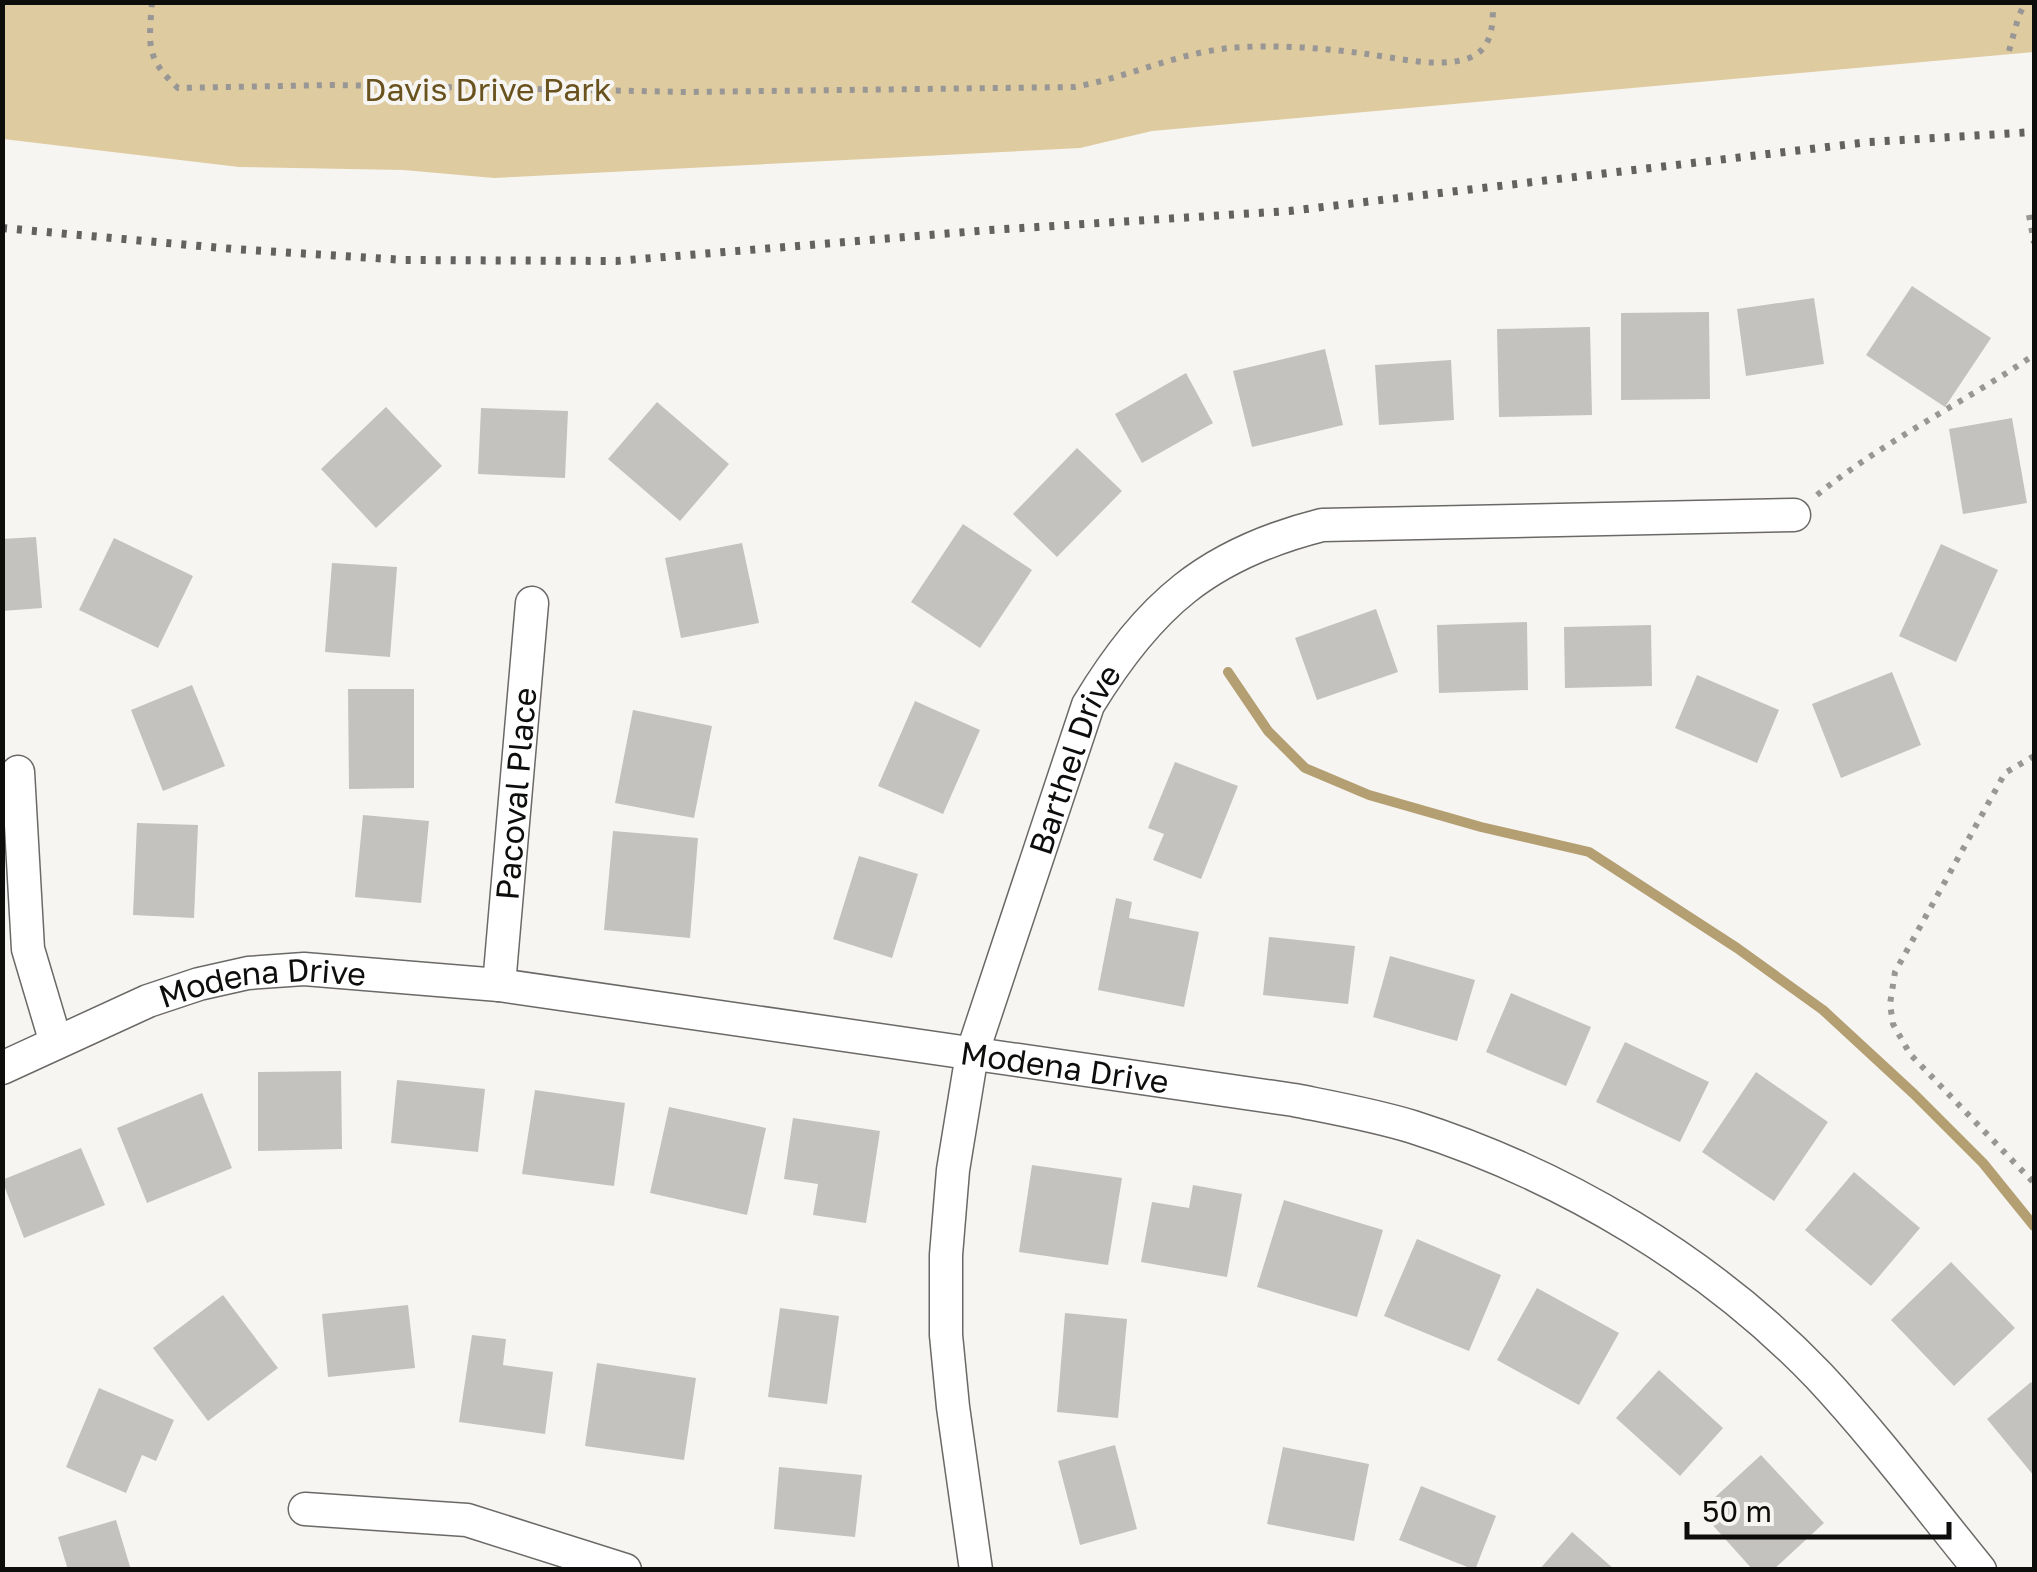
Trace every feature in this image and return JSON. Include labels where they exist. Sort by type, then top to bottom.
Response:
[{"type":"street","name":"Barthel Drive","points":[[976,1570],[953,1407],[946,1315],[953,1170],[972,1054],[1088,705],[1120,653],[1166,602],[1203,574],[1276,536],[1322,524],[1794,514]]},
{"type":"street","name":"Pacoval Place","points":[[499,985],[532,603]]},
{"type":"street","points":[[18,772],[28,949],[56,1043]]},
{"type":"street","name":"Modena Drive","points":[[2,1068],[148,1001],[199,984],[248,973],[304,969],[499,985],[1294,1100],[1362,1114],[1460,1144],[1578,1197],[1662,1248],[1778,1336],[1858,1421],[1980,1570]]},
{"type":"street","points":[[305,1509],[467,1520],[625,1570]]},
{"type":"path","points":[[152,2],[148,45],[159,70],[178,88],[334,85],[687,92],[1074,86],[1105,82],[1228,48],[1364,53],[1411,60],[1466,59],[1487,45],[1493,30],[1493,2]]},
{"type":"path","points":[[2009,51],[2026,2]]},
{"type":"path","points":[[2029,215],[2034,243]]},
{"type":"path","points":[[1794,514],[1930,418],[2034,356]]},
{"type":"path","points":[[2034,756],[2005,772],[1895,972],[1890,1004],[1893,1024],[1910,1054],[2034,1184]]},
{"type":"green space","name":"Davis Drive Park","points":[[3,2],[2034,2],[2034,52],[1152,131],[1080,148],[494,178],[403,170],[239,167],[3,139]]},
{"type":"building","points":[[1912,286],[1991,338],[1945,407],[1866,355]]},
{"type":"building","points":[[1814,298],[1824,364],[1746,376],[1737,309]]},
{"type":"building","points":[[1709,312],[1710,399],[1621,400],[1621,313]]},
{"type":"building","points":[[1590,327],[1592,415],[1499,417],[1497,329]]},
{"type":"building","points":[[1325,349],[1343,425],[1252,447],[1233,371]]},
{"type":"building","points":[[1451,360],[1454,420],[1379,425],[1375,365]]},
{"type":"building","points":[[1186,373],[1213,423],[1142,463],[1115,414]]},
{"type":"building","points":[[657,402],[729,464],[680,521],[608,459]]},
{"type":"building","points":[[386,407],[442,466],[376,528],[321,469]]},
{"type":"building","points":[[481,408],[568,411],[565,478],[478,474]]},
{"type":"building","points":[[2012,418],[2027,503],[1963,514],[1949,429]]},
{"type":"building","points":[[1077,448],[1122,491],[1057,557],[1013,514]]},
{"type":"building","points":[[963,524],[1032,570],[980,648],[911,602]]},
{"type":"building","points":[[36,537],[42,608],[2,611],[2,539]]},
{"type":"building","points":[[114,538],[193,576],[158,648],[79,610]]},
{"type":"building","points":[[742,543],[759,623],[681,638],[665,558]]},
{"type":"building","points":[[1941,544],[1998,570],[1956,662],[1899,636]]},
{"type":"building","points":[[332,563],[397,567],[390,657],[325,652]]},
{"type":"building","points":[[1376,609],[1398,672],[1317,700],[1295,638]]},
{"type":"building","points":[[1527,622],[1528,690],[1439,693],[1437,625]]},
{"type":"building","points":[[1651,625],[1652,686],[1565,688],[1564,627]]},
{"type":"building","points":[[1892,672],[1921,745],[1841,778],[1812,704]]},
{"type":"building","points":[[1697,675],[1779,710],[1757,763],[1675,728]]},
{"type":"building","points":[[192,685],[225,766],[163,791],[131,710]]},
{"type":"building","points":[[348,689],[414,689],[414,788],[349,789]]},
{"type":"building","points":[[915,701],[980,730],[943,814],[878,786]]},
{"type":"building","points":[[633,710],[712,726],[694,818],[615,803]]},
{"type":"building","points":[[1175,762],[1238,786],[1201,879],[1153,860],[1164,834],[1148,828]]},
{"type":"building","points":[[363,815],[429,821],[421,903],[355,897]]},
{"type":"building","points":[[137,823],[198,825],[194,918],[133,915]]},
{"type":"building","points":[[613,831],[698,838],[690,938],[604,930]]},
{"type":"building","points":[[859,856],[918,874],[892,958],[833,939]]},
{"type":"building","points":[[1116,898],[1132,902],[1129,918],[1199,932],[1184,1007],[1098,990]]},
{"type":"building","points":[[1269,937],[1355,946],[1348,1004],[1263,995]]},
{"type":"building","points":[[1390,956],[1475,980],[1457,1041],[1373,1017]]},
{"type":"building","points":[[1511,993],[1591,1027],[1566,1086],[1486,1052]]},
{"type":"building","points":[[1625,1042],[1709,1082],[1680,1142],[1596,1102]]},
{"type":"building","points":[[341,1071],[342,1149],[258,1151],[258,1072]]},
{"type":"building","points":[[1756,1072],[1828,1122],[1774,1201],[1702,1152]]},
{"type":"building","points":[[397,1080],[485,1089],[478,1152],[391,1143]]},
{"type":"building","points":[[535,1090],[625,1103],[614,1186],[522,1174]]},
{"type":"building","points":[[202,1093],[232,1168],[147,1203],[117,1128]]},
{"type":"building","points":[[669,1107],[766,1128],[747,1215],[650,1193]]},
{"type":"building","points":[[793,1118],[880,1131],[866,1223],[813,1215],[818,1184],[784,1179]]},
{"type":"building","points":[[81,1148],[105,1205],[24,1238],[2,1180]]},
{"type":"building","points":[[1032,1165],[1122,1178],[1108,1265],[1019,1252]]},
{"type":"building","points":[[1854,1172],[1920,1228],[1871,1286],[1805,1230]]},
{"type":"building","points":[[1193,1185],[1242,1194],[1227,1277],[1141,1262],[1152,1202],[1189,1208]]},
{"type":"building","points":[[1284,1200],[1383,1230],[1357,1317],[1257,1287]]},
{"type":"building","points":[[1417,1239],[1501,1275],[1469,1351],[1384,1316]]},
{"type":"building","points":[[1951,1262],[2015,1328],[1954,1386],[1891,1320]]},
{"type":"building","points":[[1537,1288],[1619,1333],[1579,1405],[1497,1360]]},
{"type":"building","points":[[223,1295],[278,1368],[208,1421],[153,1348]]},
{"type":"building","points":[[408,1305],[415,1368],[328,1377],[322,1314]]},
{"type":"building","points":[[780,1308],[839,1316],[827,1404],[768,1397]]},
{"type":"building","points":[[1065,1313],[1127,1319],[1118,1418],[1057,1412]]},
{"type":"building","points":[[472,1335],[506,1339],[503,1365],[553,1372],[545,1434],[459,1422]]},
{"type":"building","points":[[597,1363],[696,1378],[684,1460],[585,1446]]},
{"type":"building","points":[[1659,1370],[1723,1428],[1680,1476],[1616,1418]]},
{"type":"building","points":[[2031,1382],[2034,1386],[2034,1476],[1987,1419]]},
{"type":"building","points":[[99,1388],[174,1420],[156,1461],[142,1455],[126,1493],[66,1467]]},
{"type":"building","points":[[1115,1445],[1137,1529],[1080,1545],[1058,1461]]},
{"type":"building","points":[[1283,1447],[1369,1464],[1354,1541],[1267,1524]]},
{"type":"building","points":[[1761,1455],[1824,1523],[1773,1570],[1753,1570],[1700,1511]]},
{"type":"building","points":[[779,1467],[862,1475],[855,1537],[774,1529]]},
{"type":"building","points":[[1421,1486],[1496,1516],[1475,1570],[1399,1540]]},
{"type":"building","points":[[116,1520],[131,1570],[68,1570],[58,1537]]},
{"type":"building","points":[[1572,1532],[1615,1570],[1539,1570]]},
{"type":"waterway","points":[[1228,672],[1268,731],[1305,768],[1369,795],[1589,852],[1737,948],[1823,1010],[1914,1094],[1983,1163],[2034,1226]]},
{"type":"railway","points":[[2,228],[405,260],[616,261],[990,230],[1289,211],[1869,142],[2034,132]]}]
